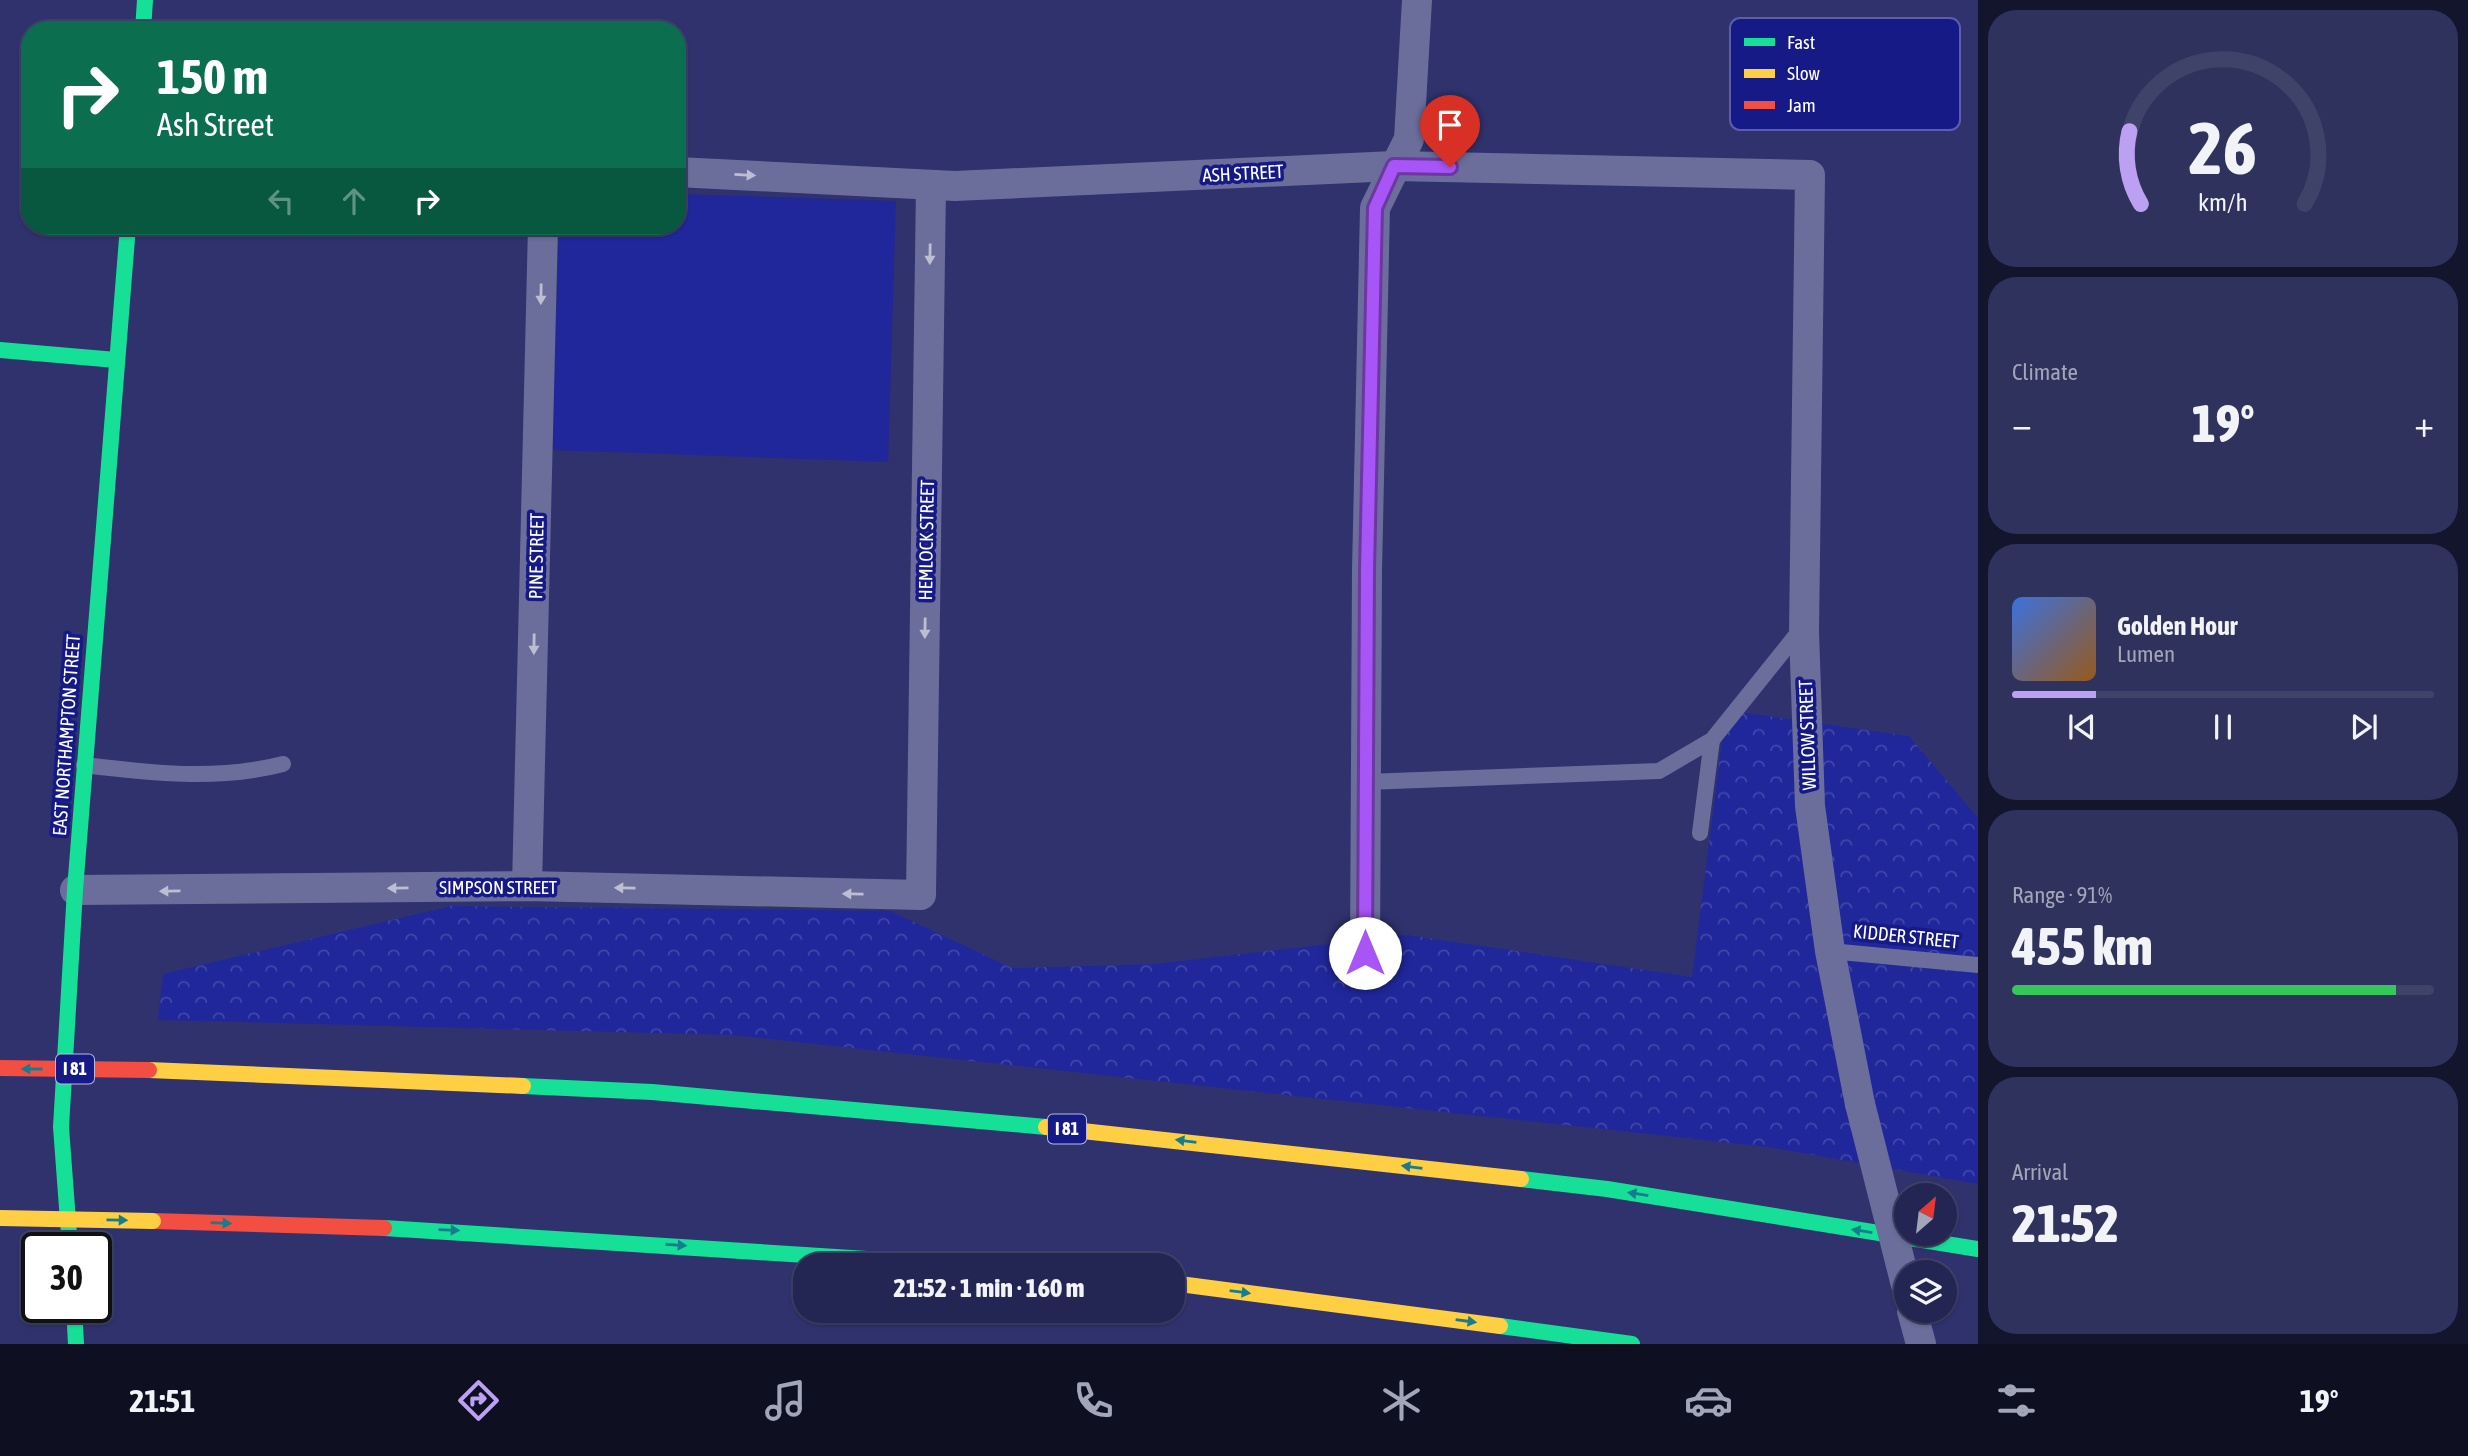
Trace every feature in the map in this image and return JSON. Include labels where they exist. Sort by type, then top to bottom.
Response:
[{"type":"main road","points":[[144,21],[145,0]]},
{"type":"main road","name":"EAST NORTHAMPTON STREET","points":[[69,1232],[61,1127],[84,765],[127,235]]},
{"type":"main road","points":[[0,350],[116,359]]},
{"type":"main road","name":"I 81","points":[[0,1068],[149,1069],[652,1092],[1156,1137],[1606,1189],[1978,1250]]},
{"type":"main road","points":[[0,1217],[453,1230],[793,1253]]},
{"type":"main road","points":[[1185,1285],[1632,1344]]},
{"type":"main road","points":[[75,1323],[76,1344]]},
{"type":"street","points":[[1365,953],[1375,208],[1409,139],[1417,0]]},
{"type":"street","name":"ASH STREET","points":[[686,172],[931,186],[1394,166],[1810,175]]},
{"type":"street","name":"WILLOW STREET","points":[[1810,175],[1804,625],[1810,806],[1830,951],[1860,1104],[1900,1260]]},
{"type":"street","name":"HEMLOCK STREET","points":[[921,895],[931,186]]},
{"type":"street","name":"PINE STREET","points":[[527,886],[543,235]]},
{"type":"street","name":"SIMPSON STREET","points":[[75,890],[527,886],[921,895]]},
{"type":"street","points":[[1915,1323],[1921,1344]]},
{"type":"lane","points":[[1366,782],[1659,771],[1684,760],[1712,740],[1804,625]]},
{"type":"lane","points":[[1700,833],[1712,740]]},
{"type":"lane","points":[[84,765],[162,775],[260,770],[283,764]]},
{"type":"lane","name":"KIDDER STREET","points":[[1830,951],[1978,965]]},
{"type":"green space","points":[[686,194],[896,201],[888,462],[552,450],[559,235],[686,235]]},
{"type":"green space","points":[[1726,710],[1909,736],[1978,818],[1978,1184],[1768,1147],[732,1035],[158,1020],[163,974],[451,906],[890,911],[1012,968],[1155,964],[1407,935],[1692,977]]},
{"type":"traffic: fast","points":[[144,21],[145,0]]},
{"type":"traffic: fast","points":[[69,1232],[61,1127],[75,890],[127,235]]},
{"type":"traffic: fast","points":[[0,350],[116,360]]},
{"type":"traffic: fast","points":[[523,1086],[652,1092],[1046,1127]]},
{"type":"traffic: fast","points":[[1521,1179],[1607,1189],[1978,1249]]},
{"type":"traffic: fast","points":[[384,1228],[793,1254]]},
{"type":"traffic: fast","points":[[75,1323],[76,1344]]},
{"type":"traffic: fast","points":[[1500,1326],[1632,1344]]},
{"type":"traffic: slow","points":[[149,1070],[523,1086]]},
{"type":"traffic: slow","points":[[1046,1127],[1521,1179]]},
{"type":"traffic: slow","points":[[0,1218],[153,1221]]},
{"type":"traffic: slow","points":[[1185,1285],[1500,1326]]},
{"type":"traffic: jam","points":[[0,1068],[149,1070]]},
{"type":"traffic: jam","points":[[153,1221],[384,1228]]},
{"type":"route","points":[[1365,953],[1367,570],[1375,208],[1394,166],[1450,167]]}]
